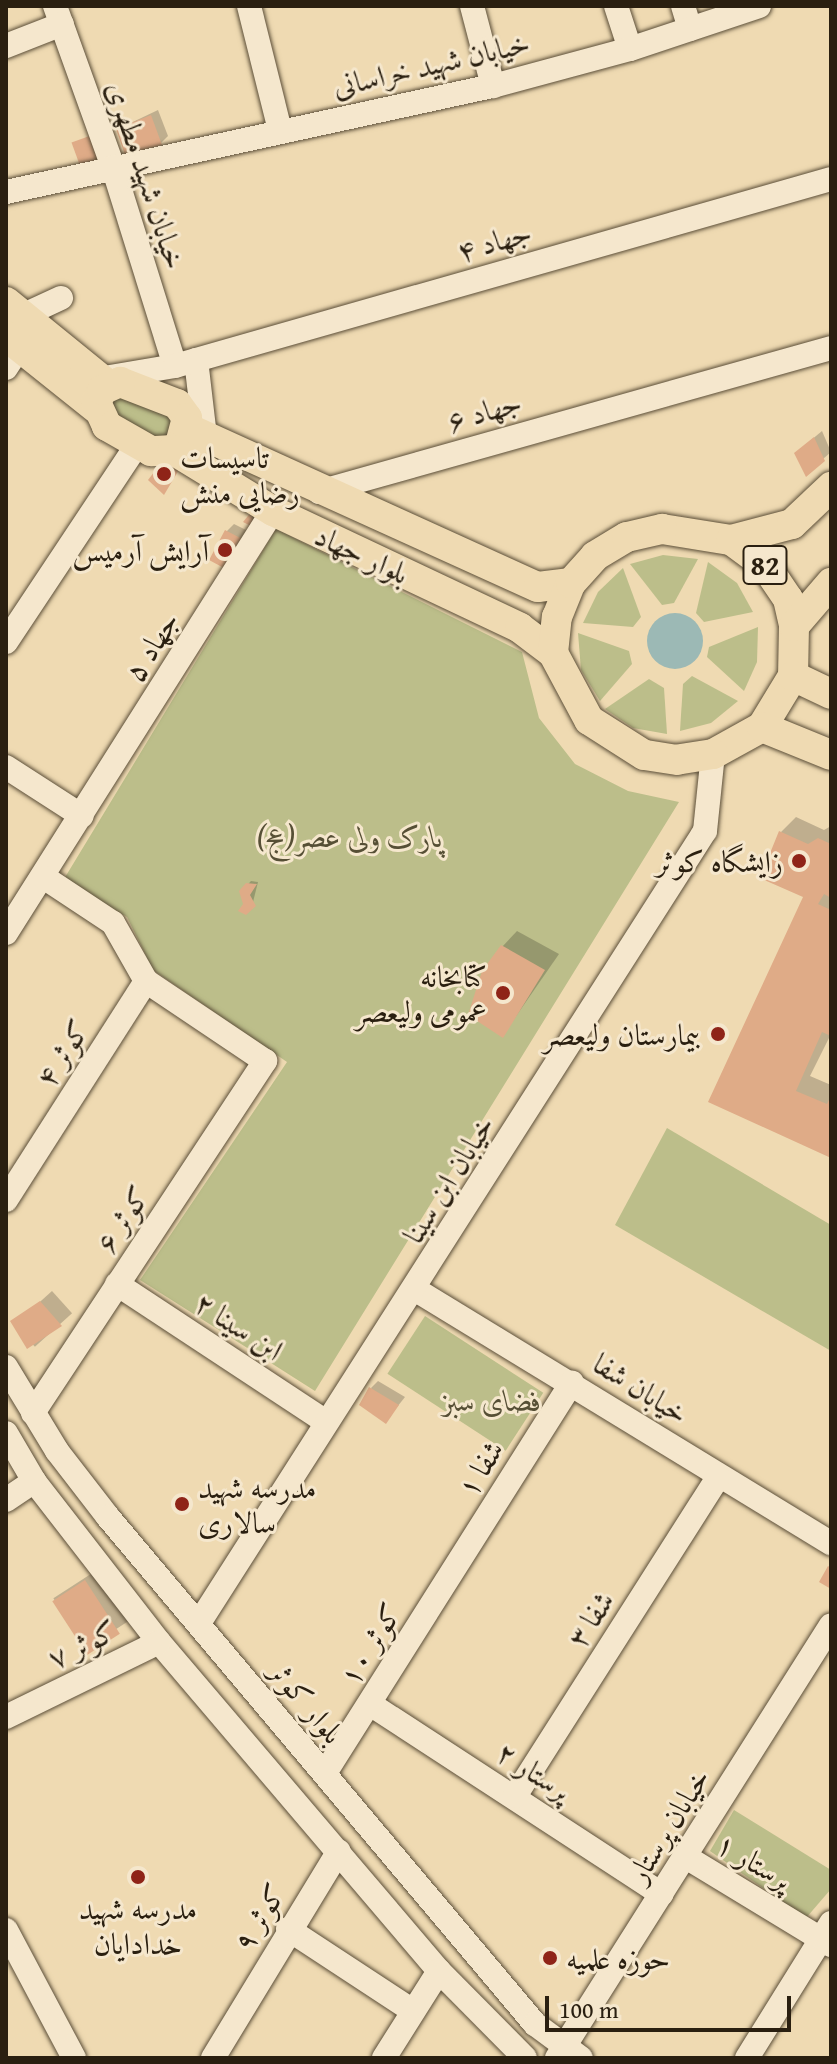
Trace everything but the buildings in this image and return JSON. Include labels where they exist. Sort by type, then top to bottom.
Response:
[{"type":"main road","points":[[11,337],[101,390]]},
{"type":"main road","points":[[120,382],[159,394],[182,410],[188,438],[137,445],[107,426],[101,390],[120,382]]},
{"type":"main road","name":"بلوار جهاد","points":[[188,438],[538,587],[571,583]]},
{"type":"main road","name":"بلوار جهاد","points":[[188,438],[273,511],[520,628],[553,653]]},
{"type":"main road","name":"82","points":[[553,653],[557,617],[571,583],[595,556],[627,537],[662,529],[731,540],[792,524],[831,487]]},
{"type":"main road","name":"82","points":[[731,540],[765,565],[788,599],[794,626],[793,676]]},
{"type":"main road","name":"82","points":[[794,626],[831,583]]},
{"type":"main road","points":[[553,653],[589,720],[611,739],[644,755],[677,760],[713,754],[762,727],[793,676],[831,694]]},
{"type":"main road","points":[[762,727],[831,755]]},
{"type":"street","points":[[249,6],[280,130]]},
{"type":"street","points":[[472,6],[493,86]]},
{"type":"street","points":[[616,6],[630,49]]},
{"type":"street","name":"خیابان شهید خراسانی","points":[[6,192],[493,86],[630,49],[686,18],[759,6]]},
{"type":"street","points":[[6,46],[59,15]]},
{"type":"street","name":"خیابان شهید مطهری","points":[[59,15],[186,363],[188,438]]},
{"type":"street","name":"جهاد ۴","points":[[101,390],[831,179]]},
{"type":"street","points":[[11,337],[61,298]]},
{"type":"street","name":"جهاد ۶","points":[[319,492],[666,391],[831,348]]},
{"type":"street","points":[[6,642],[137,445]]},
{"type":"street","name":"جهاد ۵","points":[[6,933],[45,878],[273,511]]},
{"type":"street","name":"خیابان ابن سینا","points":[[199,1623],[325,1421],[416,1290],[705,831],[713,754]]},
{"type":"street","points":[[6,767],[82,816]]},
{"type":"street","points":[[45,878],[113,923],[146,981]]},
{"type":"street","name":"کوثر ۶","points":[[33,1413],[265,1061],[146,981]]},
{"type":"street","name":"کوثر ۴","points":[[6,1200],[146,981]]},
{"type":"street","name":"ابن سینا ۲","points":[[117,1284],[325,1421]]},
{"type":"street","name":"خیابان شفا","points":[[416,1290],[572,1382],[831,1543]]},
{"type":"street","name":"بلوار کوثر","points":[[6,1367],[33,1413],[99,1506],[535,2024],[568,2054]]},
{"type":"street","name":"شفا ۱","points":[[441,1588],[572,1382]]},
{"type":"street","points":[[6,1433],[34,1481],[159,1642],[439,1971],[525,2058]]},
{"type":"street","name":"شفا ۳","points":[[515,1796],[719,1476]]},
{"type":"street","points":[[6,1500],[34,1481]]},
{"type":"street","name":"کوثر ۱۰","points":[[325,1773],[441,1588]]},
{"type":"street","name":"خیابان پرستار","points":[[568,2054],[662,1894],[831,1625]]},
{"type":"street","name":"کوثر ۷","points":[[6,1717],[159,1642]]},
{"type":"street","name":"پرستار ۲","points":[[370,1704],[662,1894]]},
{"type":"street","name":"کوثر ۹","points":[[220,2056],[234,2017],[339,1851]]},
{"type":"street","name":"پرستار ۱","points":[[686,1857],[828,1936]]},
{"type":"street","points":[[373,1893],[402,1867]]},
{"type":"street","points":[[288,1929],[413,2011]]},
{"type":"street","points":[[6,1930],[74,2058]]},
{"type":"street","points":[[747,2058],[828,1936]]},
{"type":"street","points":[[384,2058],[439,1971]]},
{"type":"green space","points":[[104,391],[176,406],[179,443],[118,432]]},
{"type":"green space","name":"پارک ولی عصر(عج)","points":[[276,529],[522,652],[539,718],[575,764],[628,791],[679,802],[315,1391],[140,1280],[287,1062],[153,970],[127,917],[64,879]]},
{"type":"green space","points":[[663,555],[698,559],[674,603],[662,605],[630,564]]},
{"type":"green space","points":[[708,562],[737,583],[753,612],[704,622],[696,613]]},
{"type":"green space","points":[[623,568],[641,617],[633,627],[583,623],[598,592]]},
{"type":"green space","points":[[758,627],[757,662],[744,691],[707,657],[709,647]]},
{"type":"green space","points":[[578,633],[629,651],[632,664],[600,701],[581,670]]},
{"type":"green space","points":[[692,676],[738,701],[711,723],[680,731],[683,684]]},
{"type":"green space","points":[[649,679],[664,688],[667,734],[633,728],[605,709]]},
{"type":"green space","points":[[667,1128],[831,1225],[831,1351],[615,1225]]},
{"type":"green space","name":"فضای سبز","points":[[425,1316],[543,1393],[506,1451],[387,1374]]},
{"type":"green space","points":[[734,1810],[831,1870],[831,1889],[806,1918],[710,1851]]},
{"type":"water","points":[[675,613],[695,621],[703,641],[695,661],[675,669],[655,661],[647,641],[655,621]]},
{"type":"place","name":"تاسیسات رضایی منش","points":[[164,474]]},
{"type":"place","name":"آرایش آرمیس","points":[[225,550]]},
{"type":"place","name":"زایشگاه کوثر","points":[[799,861]]},
{"type":"place","name":"کتابخانه عمومی ولیعصر","points":[[503,993]]},
{"type":"place","name":"بیمارستان ولیعصر","points":[[718,1034]]},
{"type":"place","name":"مدرسه شهید سالاری","points":[[182,1504]]},
{"type":"place","name":"مدرسه شهید خدادایان","points":[[138,1877]]},
{"type":"place","name":"حوزه علمیه","points":[[550,1958]]}]
